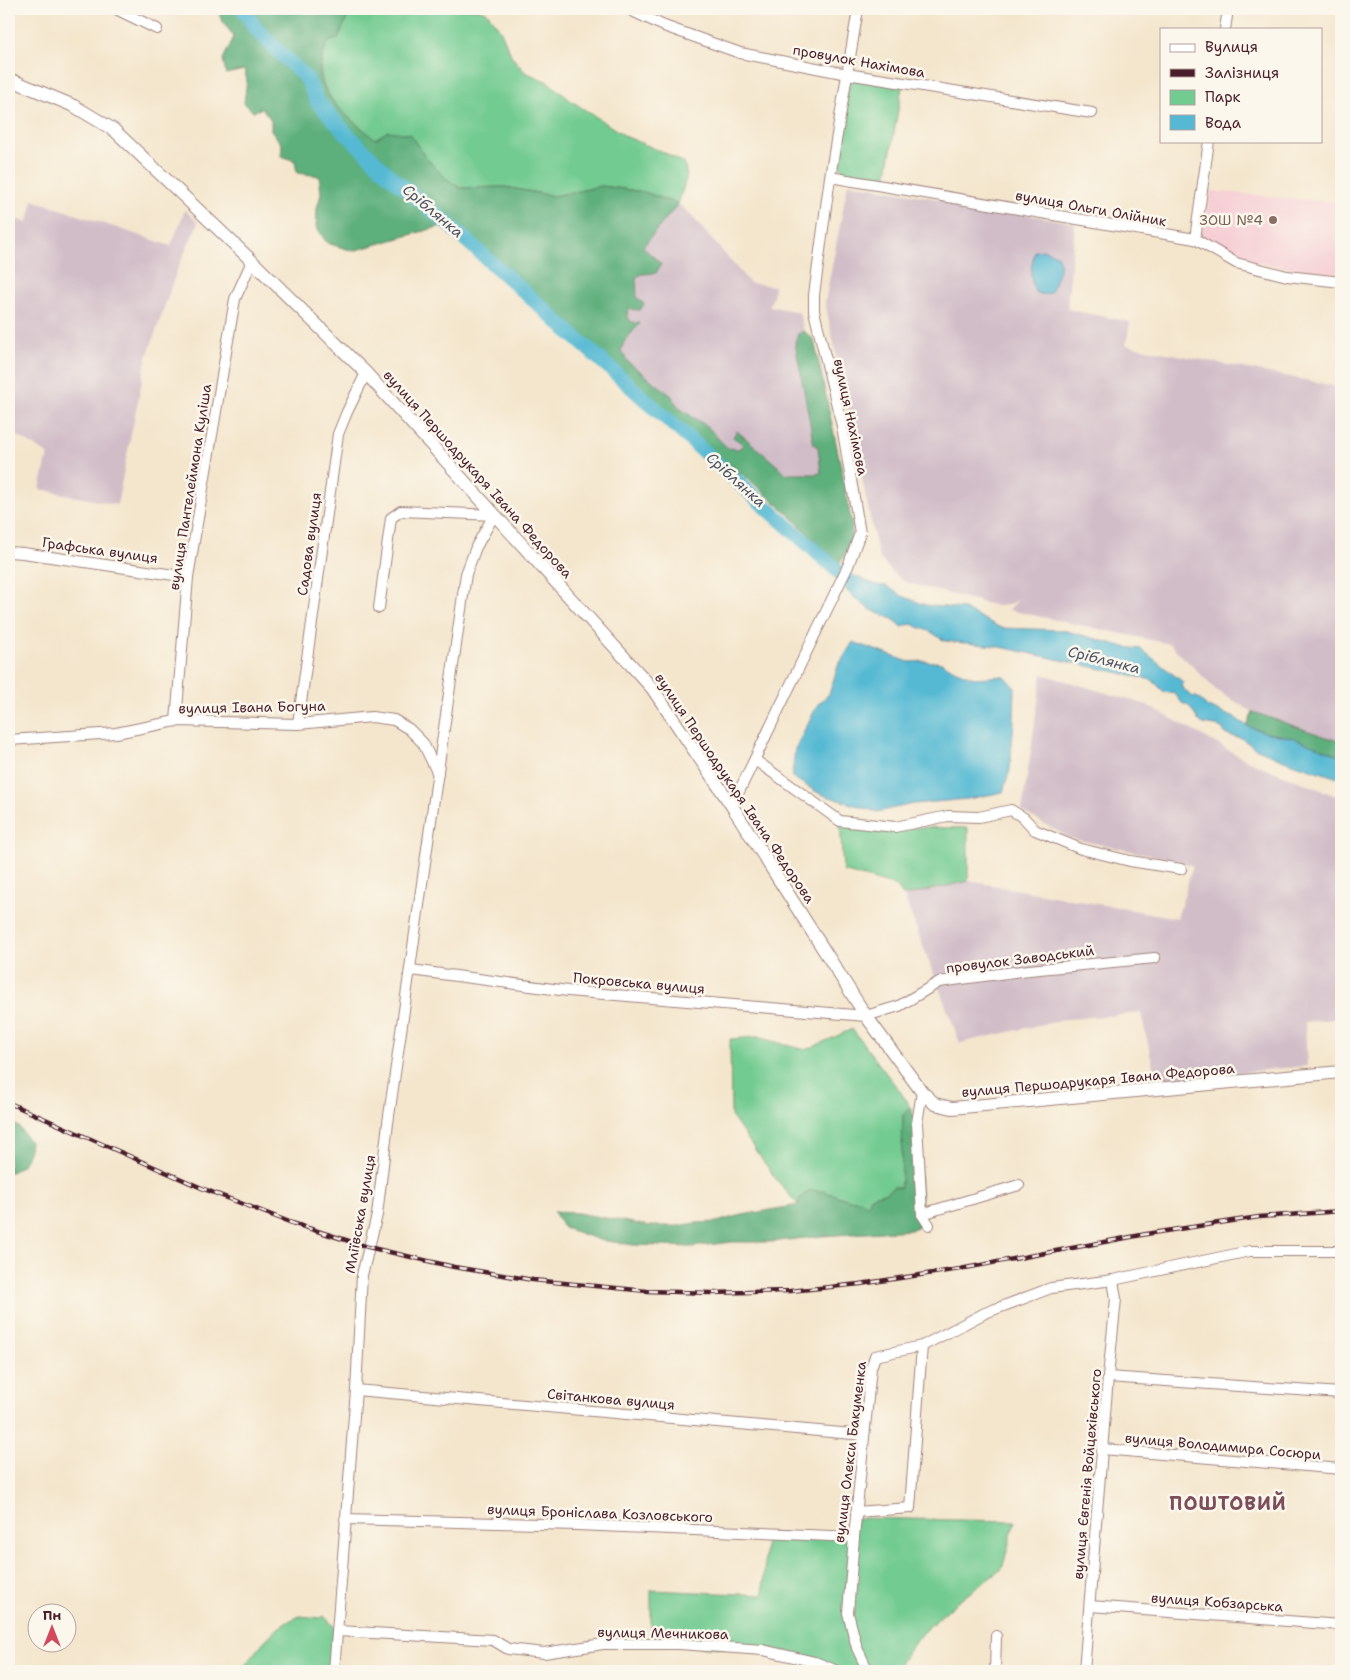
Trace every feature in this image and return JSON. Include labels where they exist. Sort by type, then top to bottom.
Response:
[{"type":"street","points":[[116,9],[157,29]]},
{"type":"street","name":"провулок Нахімова","points":[[628,9],[664,26],[740,54],[847,74],[1092,113]]},
{"type":"street","name":"вулиця Нахімова","points":[[732,806],[848,566],[860,533],[842,426],[814,311],[814,296],[830,177],[858,9]]},
{"type":"street","points":[[1225,28],[1228,9]]},
{"type":"street","name":"вулиця Першодрукаря Івана Федорова","points":[[9,78],[74,106],[114,130],[366,373],[652,688],[732,806],[866,1016],[922,1092],[935,1104],[952,1108],[1341,1072]]},
{"type":"street","points":[[1195,239],[1209,142]]},
{"type":"street","name":"вулиця Ольги Олійник","points":[[830,177],[1195,239],[1236,263],[1287,276],[1341,282]]},
{"type":"street","name":"вулиця Пантелеймона Куліша","points":[[176,721],[188,576],[235,299],[252,261]]},
{"type":"street","name":"Садова вулиця","points":[[298,724],[338,434],[366,373]]},
{"type":"street","points":[[379,608],[391,518],[401,511],[494,515],[476,547],[466,574],[438,775]]},
{"type":"street","name":"Графська вулиця","points":[[9,552],[23,552],[188,576]]},
{"type":"street","name":"вулиця Івана Богуна","points":[[9,740],[116,733],[176,721],[298,724],[372,717],[394,720],[409,729],[423,743],[438,775]]},
{"type":"street","points":[[755,760],[840,821],[895,827],[948,816],[979,818],[1011,810],[1024,818],[1035,830],[1081,849],[1130,861],[1181,869]]},
{"type":"street","name":"Мліївська вулиця","points":[[334,1671],[356,1390],[362,1275],[377,1215],[388,1123],[438,775]]},
{"type":"street","name":"провулок Заводський","points":[[866,1016],[899,1006],[939,982],[1029,970],[1155,958]]},
{"type":"street","name":"Покровська вулиця","points":[[411,970],[568,991],[866,1016]]},
{"type":"street","points":[[922,1092],[917,1122],[922,1214],[929,1225]]},
{"type":"street","points":[[922,1214],[1018,1184]]},
{"type":"street","name":"вулиця Олекси Бакуменка","points":[[868,1671],[858,1648],[848,1613],[871,1368],[875,1356],[922,1346],[985,1313],[1050,1288],[1113,1280],[1250,1251],[1341,1251]]},
{"type":"street","name":"вулиця Євгенія Войцехівського","points":[[1084,1671],[1116,1299],[1113,1280]]},
{"type":"street","points":[[856,1512],[910,1508],[922,1346]]},
{"type":"street","points":[[1108,1377],[1341,1393]]},
{"type":"street","name":"Світанкова вулиця","points":[[356,1390],[864,1435]]},
{"type":"street","name":"вулиця Володимира Сосюри","points":[[1102,1449],[1341,1469]]},
{"type":"street","name":"вулиця Броніслава Козловського","points":[[345,1519],[576,1525],[854,1537]]},
{"type":"street","name":"вулиця Кобзарська","points":[[1090,1606],[1341,1625]]},
{"type":"street","name":"вулиця Мечникова","points":[[338,1631],[492,1640],[508,1648],[544,1653],[603,1644],[680,1644],[763,1650],[814,1662],[837,1671]]},
{"type":"street","points":[[995,1671],[996,1636]]},
{"type":"shaded area","points":[[848,183],[1075,223],[1067,309],[1130,322],[1126,345],[1341,387],[1341,742],[1253,712],[1217,691],[1170,644],[1009,610],[1018,600],[1009,605],[997,606],[907,583],[894,574],[879,557],[825,302]]},
{"type":"shaded area","name":"ЗОШ №4","points":[[1211,191],[1341,203],[1341,272],[1328,274],[1252,261],[1209,244],[1200,237]]},
{"type":"shaded area","points":[[33,200],[171,246],[185,210],[198,223],[177,270],[146,360],[117,505],[40,489],[48,454],[9,431],[9,218],[28,222]]},
{"type":"shaded area","points":[[678,204],[687,211],[750,283],[774,286],[773,297],[769,306],[799,312],[804,331],[798,334],[795,344],[814,445],[818,447],[821,473],[787,474],[737,431],[744,444],[739,449],[727,448],[707,426],[679,408],[671,395],[628,362],[621,351],[624,342],[639,324],[631,322],[627,315],[628,309],[640,310],[636,278],[642,274],[655,273],[643,248]]},
{"type":"shaded area","points":[[1042,674],[1147,705],[1248,761],[1341,798],[1341,1018],[1305,1022],[1307,1066],[1156,1080],[1141,1013],[1067,1019],[960,1043],[904,896],[968,881],[1177,918],[1193,866],[1175,860],[1069,838],[1022,811]]},
{"type":"green space","points":[[217,9],[339,9],[348,16],[338,39],[328,42],[320,64],[320,76],[330,97],[346,116],[375,139],[388,131],[410,134],[425,157],[447,179],[460,188],[505,187],[554,196],[602,186],[644,192],[678,204],[643,247],[661,264],[656,273],[642,274],[636,278],[637,298],[644,304],[640,310],[628,309],[627,315],[631,322],[640,323],[624,342],[621,351],[628,362],[671,395],[679,408],[707,426],[727,448],[739,449],[743,444],[733,437],[737,431],[787,474],[815,474],[821,473],[818,447],[814,445],[795,342],[798,334],[804,331],[814,340],[852,525],[851,544],[839,564],[753,483],[693,436],[588,345],[557,321],[449,224],[353,251],[327,243],[316,227],[317,208],[321,194],[319,176],[297,173],[295,161],[281,156],[282,145],[271,130],[271,120],[262,108],[253,112],[244,103],[247,80],[244,70],[226,74],[223,59],[234,37],[221,19]]},
{"type":"green space","points":[[339,9],[477,9],[487,12],[500,30],[512,57],[525,72],[548,82],[570,100],[627,137],[684,163],[687,176],[678,204],[644,192],[602,186],[554,196],[505,187],[460,188],[447,179],[425,157],[410,134],[375,139],[335,104],[323,82],[321,69],[327,43],[348,17]]},
{"type":"green space","points":[[745,9],[797,9],[796,19],[745,13]]},
{"type":"green space","points":[[850,79],[902,87],[886,179],[846,172],[840,167],[836,158]]},
{"type":"green space","points":[[1253,712],[1341,742],[1341,757],[1290,737],[1267,733],[1247,726]]},
{"type":"green space","points":[[840,821],[895,827],[968,828],[968,881],[904,896],[896,886],[843,871]]},
{"type":"green space","points":[[852,1029],[910,1107],[903,1115],[901,1188],[894,1187],[885,1193],[872,1196],[867,1206],[861,1200],[849,1200],[823,1191],[798,1205],[776,1179],[731,1116],[730,1039],[757,1037],[806,1050]]},
{"type":"green space","points":[[910,1107],[917,1123],[922,1214],[921,1224],[911,1230],[822,1236],[771,1242],[732,1242],[692,1247],[633,1245],[600,1240],[564,1228],[554,1212],[578,1213],[650,1226],[678,1226],[717,1222],[737,1216],[798,1205],[799,1199],[809,1191],[823,1191],[849,1200],[861,1200],[867,1206],[872,1196],[885,1193],[894,1187],[901,1188],[903,1115]]},
{"type":"green space","points":[[9,1122],[18,1126],[30,1142],[25,1161],[19,1168],[9,1173]]},
{"type":"green space","points":[[856,1518],[1015,1521],[1002,1569],[952,1606],[921,1634],[894,1671],[837,1671],[763,1650],[651,1644],[651,1590],[763,1595],[766,1533],[853,1537]]},
{"type":"green space","points":[[300,1616],[320,1618],[324,1616],[338,1631],[334,1671],[241,1671],[266,1639],[290,1620]]},
{"type":"water","points":[[1043,250],[1057,255],[1060,265],[1053,289],[1047,294],[1035,292],[1031,277],[1035,251]]},
{"type":"water","points":[[852,575],[876,585],[887,586],[900,595],[925,605],[964,609],[1001,628],[1063,630],[1125,647],[1141,649],[1183,682],[1181,686],[1191,696],[1197,697],[1208,707],[1235,718],[1247,726],[1267,733],[1290,737],[1341,757],[1341,779],[1289,762],[1255,748],[1241,738],[1226,735],[1222,728],[1203,724],[1189,706],[1182,703],[1175,694],[1164,692],[1152,680],[996,646],[945,641],[931,632],[911,624],[902,627],[893,619],[865,606],[846,590]]},
{"type":"water","points":[[853,642],[909,662],[943,663],[954,670],[974,678],[1004,676],[1015,688],[1010,770],[1003,792],[968,799],[913,804],[877,812],[820,794],[792,777],[795,749],[818,704],[829,694],[838,666]]},
{"type":"waterway","name":"Сріблянка","points":[[243,9],[256,29],[307,79],[317,101],[342,129],[390,176],[448,224],[849,581],[865,592]]},
{"type":"railway","points":[[9,1103],[204,1189],[292,1223],[368,1247],[454,1267],[533,1280],[647,1291],[711,1293],[790,1291],[860,1284],[960,1269],[1152,1233],[1259,1217],[1341,1211]]},
{"type":"place","name":"ЗОШ №4","points":[[1273,220]]},
{"type":"district","name":"ПОШТОВИЙ","points":[[1228,1503]]}]
